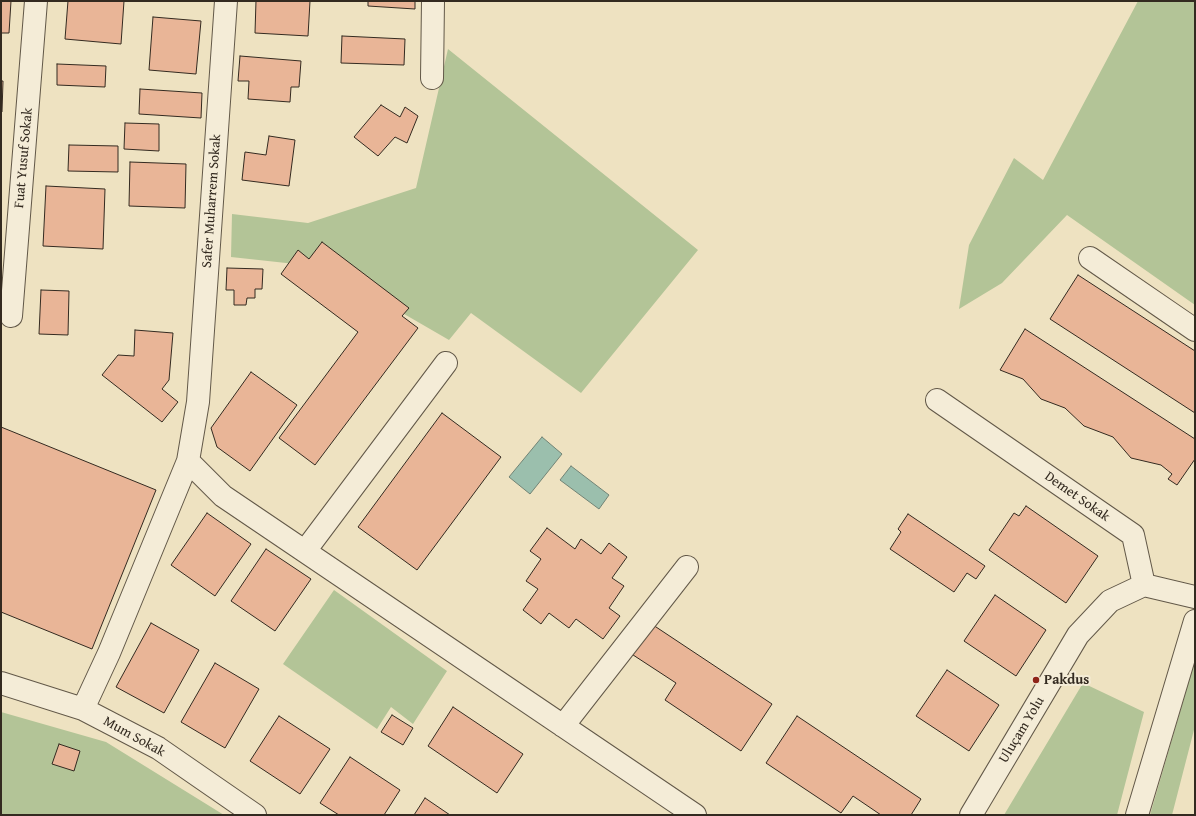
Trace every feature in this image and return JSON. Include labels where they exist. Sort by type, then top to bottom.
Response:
[{"type":"street","name":"Fuat Yusuf Sokak","points":[[11,316],[36,1]]},
{"type":"street","name":"Safer Muharrem Sokak","points":[[83,709],[109,654],[188,462],[198,402],[226,1]]},
{"type":"street","points":[[432,78],[434,1]]},
{"type":"street","points":[[1090,258],[1195,330]]},
{"type":"street","points":[[305,551],[446,363]]},
{"type":"street","name":"Demet Sokak","points":[[937,400],[1132,535],[1144,585]]},
{"type":"street","points":[[188,462],[223,496],[695,815]]},
{"type":"street","points":[[563,726],[687,567]]},
{"type":"street","points":[[1144,585],[1195,597]]},
{"type":"street","name":"Uluçam Yolu","points":[[972,815],[1078,635],[1110,601],[1144,585]]},
{"type":"street","points":[[1137,815],[1195,621]]},
{"type":"street","name":"Mum Sokak","points":[[1,683],[83,709],[158,748],[255,815]]},
{"type":"shaded area","points":[[1138,1],[1195,1],[1195,305],[1067,215],[1002,283],[959,309],[969,245],[1014,158],[1043,180]]},
{"type":"shaded area","points":[[448,49],[698,250],[581,393],[471,313],[449,340],[323,267],[231,257],[232,214],[308,223],[416,188]]},
{"type":"shaded area","points":[[542,437],[562,454],[530,494],[509,477]]},
{"type":"shaded area","points":[[571,466],[609,495],[599,509],[560,480]]},
{"type":"shaded area","points":[[334,590],[447,671],[413,724],[391,707],[377,729],[283,664]]},
{"type":"shaded area","points":[[1195,660],[1195,726],[1172,815],[1150,815]]},
{"type":"shaded area","points":[[1083,683],[1144,712],[1117,815],[1004,815]]},
{"type":"shaded area","points":[[1,712],[106,742],[224,815],[1,815]]},
{"type":"building","points":[[1,1],[11,1],[9,33],[1,33]]},
{"type":"building","points":[[68,1],[124,1],[121,44],[65,39]]},
{"type":"building","points":[[256,1],[310,1],[308,36],[255,33]]},
{"type":"building","points":[[368,1],[415,1],[415,9],[368,6]]},
{"type":"building","points":[[153,17],[201,21],[196,74],[149,70]]},
{"type":"building","points":[[342,36],[405,39],[404,65],[341,63]]},
{"type":"building","points":[[240,56],[301,61],[299,87],[291,87],[290,102],[248,99],[249,81],[238,81]]},
{"type":"building","points":[[57,64],[106,66],[105,87],[57,85]]},
{"type":"building","points":[[1,81],[3,81],[2,112],[1,112]]},
{"type":"building","points":[[140,89],[202,93],[201,118],[139,114]]},
{"type":"building","points":[[381,105],[400,117],[405,107],[418,116],[407,143],[395,137],[378,156],[354,137]]},
{"type":"building","points":[[125,123],[159,124],[159,151],[124,149]]},
{"type":"building","points":[[269,136],[295,140],[289,186],[242,180],[245,152],[266,155]]},
{"type":"building","points":[[69,145],[118,146],[118,172],[68,171]]},
{"type":"building","points":[[130,162],[186,164],[185,208],[129,206]]},
{"type":"building","points":[[46,186],[105,189],[103,249],[43,246]]},
{"type":"building","points":[[322,242],[409,308],[402,316],[418,328],[315,465],[279,438],[358,332],[281,274],[298,250],[309,259]]},
{"type":"building","points":[[227,268],[263,269],[262,289],[255,289],[255,298],[247,298],[246,305],[234,305],[234,290],[226,290]]},
{"type":"building","points":[[1078,275],[1195,351],[1195,413],[1050,319]]},
{"type":"building","points":[[41,290],[69,291],[68,335],[39,334]]},
{"type":"building","points":[[1025,329],[1195,439],[1195,459],[1177,485],[1168,479],[1172,474],[1161,465],[1131,458],[1113,437],[1084,426],[1065,408],[1041,399],[1023,379],[1000,370]]},
{"type":"building","points":[[135,330],[173,333],[169,380],[162,389],[178,402],[162,422],[102,375],[118,355],[134,356]]},
{"type":"building","points":[[251,372],[297,405],[250,471],[217,447],[211,428]]},
{"type":"building","points":[[442,413],[501,457],[417,570],[358,527]]},
{"type":"building","points":[[1,427],[156,490],[92,649],[1,612]]},
{"type":"building","points":[[1026,506],[1098,556],[1066,603],[989,550],[1014,513],[1019,516]]},
{"type":"building","points":[[207,513],[251,544],[215,596],[171,565]]},
{"type":"building","points":[[908,514],[985,566],[976,579],[967,573],[954,592],[890,549],[901,532],[898,529]]},
{"type":"building","points":[[547,528],[575,549],[581,539],[601,554],[609,543],[627,557],[612,578],[624,586],[609,608],[620,616],[603,639],[576,619],[569,628],[549,613],[541,624],[523,610],[538,589],[526,581],[541,559],[530,551]]},
{"type":"building","points":[[266,549],[311,579],[275,631],[231,601]]},
{"type":"building","points":[[995,595],[1046,630],[1016,676],[964,641]]},
{"type":"building","points":[[647,621],[772,704],[741,751],[665,700],[676,683],[627,651]]},
{"type":"building","points":[[151,623],[199,650],[164,713],[116,687]]},
{"type":"building","points":[[215,663],[259,689],[225,748],[181,722]]},
{"type":"building","points":[[947,670],[999,705],[969,751],[916,716]]},
{"type":"building","points":[[453,707],[523,754],[497,793],[428,746]]},
{"type":"building","points":[[392,715],[413,728],[403,745],[381,732]]},
{"type":"building","points":[[279,716],[330,749],[300,794],[250,761]]},
{"type":"building","points":[[797,716],[921,799],[911,815],[881,815],[853,796],[841,813],[766,763]]},
{"type":"building","points":[[59,744],[80,751],[74,771],[52,764]]},
{"type":"building","points":[[350,757],[400,790],[384,815],[339,815],[320,803]]},
{"type":"building","points":[[425,798],[450,815],[414,815]]},
{"type":"place","name":"Pakdus","points":[[1036,680]]}]
